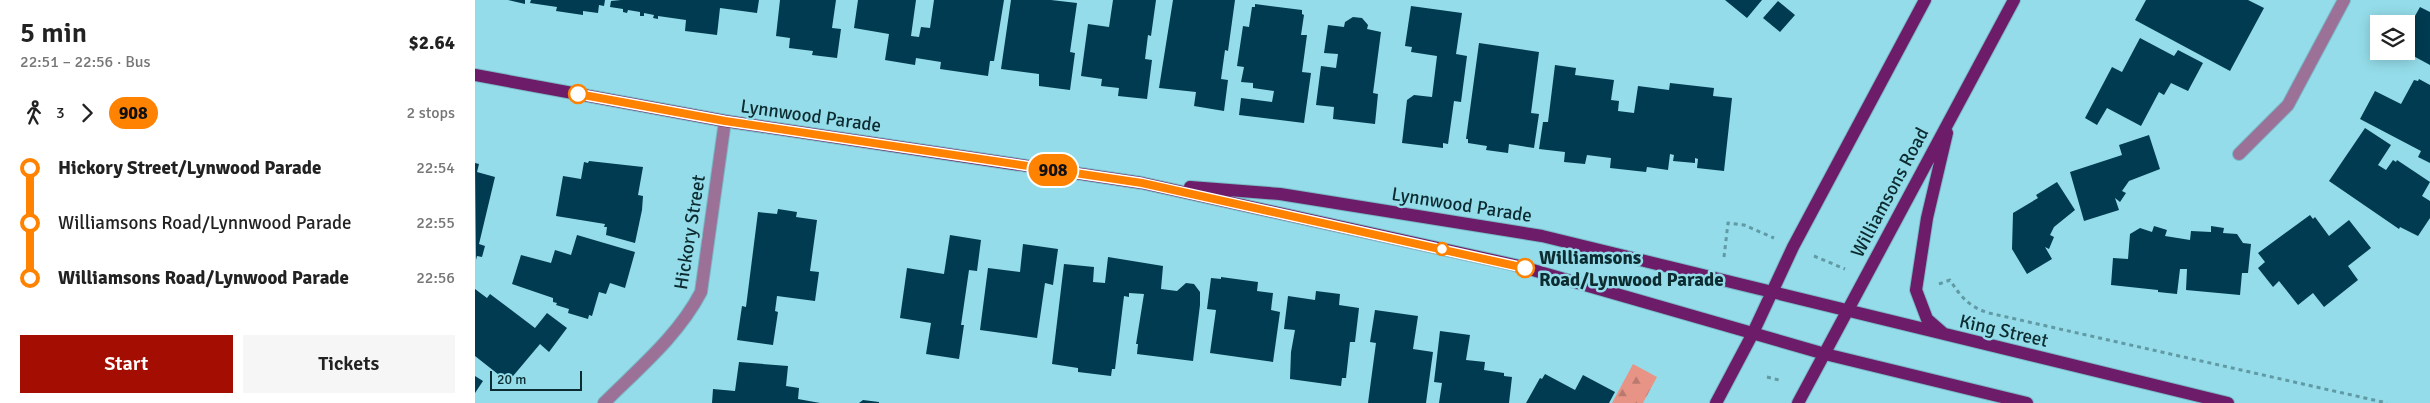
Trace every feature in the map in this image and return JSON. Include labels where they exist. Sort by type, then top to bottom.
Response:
[{"type":"main road","points":[[1716,403],[1752,334],[1793,247],[1925,0]]},
{"type":"main road","name":"Williamsons Road","points":[[1797,403],[2014,0]]},
{"type":"main road","name":"Lynnwood Parade","points":[[475,75],[725,121],[1142,183],[1280,194],[1542,236],[1771,292]]},
{"type":"main road","points":[[1946,336],[1927,319],[1916,290],[1927,218],[1951,116]]},
{"type":"main road","name":"Lynnwood Parade","points":[[1142,183],[1515,265],[1679,311],[1752,334]]},
{"type":"main road","name":"King Street","points":[[1771,292],[2228,403]]},
{"type":"main road","points":[[1752,334],[1825,354],[2027,403]]},
{"type":"street","points":[[2239,154],[2288,105],[2344,0]]},
{"type":"street","name":"Hickory Street","points":[[604,403],[672,334],[689,313],[701,292],[725,121]]},
{"type":"path","points":[[1712,279],[1725,255],[1728,222],[1744,225],[1864,278]]},
{"type":"path","points":[[1916,290],[1950,280],[1962,298],[1975,308],[1989,313],[2387,403]]},
{"type":"path","points":[[1767,377],[1779,380]]},
{"type":"green space","points":[[1633,364],[1657,377],[1643,403],[1612,403]]},
{"type":"building","points":[[508,0],[525,0],[525,4]]},
{"type":"building","points":[[531,0],[605,0],[604,6],[599,5],[598,13],[583,11],[583,15],[556,11],[557,7],[530,3]]},
{"type":"building","points":[[759,0],[757,13],[720,8],[717,35],[685,31],[686,20],[658,16],[658,19],[653,18],[654,15],[644,13],[644,16],[640,16],[640,12],[628,10],[627,13],[623,12],[623,9],[610,7],[611,1]]},
{"type":"building","points":[[780,0],[836,0],[832,28],[841,29],[837,58],[812,55],[813,51],[789,48],[790,38],[776,36]]},
{"type":"building","points":[[858,0],[916,0],[911,36],[919,37],[921,27],[930,28],[934,0],[1004,0],[994,61],[990,61],[988,76],[940,69],[941,62],[916,58],[915,65],[885,60],[889,34],[854,28]]},
{"type":"building","points":[[1011,0],[1051,0],[1077,3],[1070,52],[1075,53],[1070,90],[1039,86],[1039,74],[1001,69]]},
{"type":"building","points":[[1113,0],[1156,0],[1151,36],[1148,35],[1145,59],[1152,60],[1147,99],[1118,96],[1119,88],[1101,86],[1102,79],[1081,76],[1088,24],[1109,27]]},
{"type":"building","points":[[1173,0],[1235,0],[1228,51],[1225,50],[1221,79],[1228,80],[1224,111],[1194,106],[1196,92],[1159,88]]},
{"type":"building","points":[[1725,0],[1762,0],[1747,18]]},
{"type":"building","points":[[2146,0],[2248,0],[2264,8],[2230,71],[2135,20]]},
{"type":"building","points":[[1778,1],[1795,15],[1780,32],[1763,18]]},
{"type":"building","points":[[1255,4],[1302,10],[1304,15],[1301,35],[1307,35],[1302,72],[1311,73],[1304,123],[1239,115],[1241,98],[1272,102],[1274,91],[1253,88],[1253,83],[1241,82],[1244,67],[1237,66],[1243,26],[1249,27],[1252,7],[1255,7]]},
{"type":"building","points":[[1411,6],[1462,13],[1456,54],[1467,56],[1461,102],[1454,101],[1448,144],[1443,143],[1443,148],[1402,143],[1407,100],[1414,95],[1432,97],[1437,56],[1411,52],[1412,47],[1405,46]]},
{"type":"building","points":[[2420,7],[2430,12],[2430,65],[2415,57],[2415,16]]},
{"type":"building","points":[[1353,17],[1362,18],[1368,25],[1367,29],[1381,32],[1373,93],[1378,94],[1375,124],[1333,119],[1334,107],[1316,105],[1321,66],[1336,68],[1338,54],[1324,53],[1328,25],[1344,27],[1345,22]]},
{"type":"building","points":[[2140,38],[2174,56],[2178,50],[2203,63],[2188,91],[2171,83],[2164,95],[2159,92],[2141,126],[2107,108],[2097,125],[2085,118],[2112,67],[2122,72]]},
{"type":"building","points":[[1479,43],[1539,52],[1531,113],[1539,114],[1534,148],[1509,144],[1508,153],[1486,150],[1487,146],[1468,143],[1468,139],[1466,139]]},
{"type":"building","points":[[1555,65],[1576,68],[1575,75],[1614,80],[1611,100],[1619,101],[1618,111],[1634,113],[1638,86],[1669,90],[1670,83],[1714,88],[1713,96],[1732,98],[1724,171],[1697,168],[1698,159],[1695,158],[1695,163],[1673,161],[1674,155],[1670,154],[1668,170],[1647,167],[1646,172],[1610,168],[1611,158],[1587,155],[1585,164],[1564,162],[1565,152],[1539,149],[1543,122],[1548,122]]},
{"type":"building","points":[[2419,79],[2430,85],[2430,163],[2418,157],[2421,151],[2360,119],[2375,91],[2401,104],[2414,80],[2418,81]]},
{"type":"building","points":[[2365,128],[2391,145],[2378,165],[2386,170],[2393,160],[2396,162],[2397,160],[2430,182],[2422,196],[2430,201],[2430,218],[2418,236],[2400,227],[2399,229],[2329,181]]},
{"type":"building","points":[[2149,135],[2160,169],[2129,181],[2122,191],[2126,193],[2120,202],[2115,198],[2119,210],[2084,221],[2070,172],[2122,155],[2119,145]]},
{"type":"building","points":[[589,161],[643,167],[638,195],[643,196],[642,210],[635,243],[606,235],[607,227],[604,227],[605,224],[556,216],[563,176],[581,179],[584,162],[588,163]]},
{"type":"building","points":[[475,163],[479,164],[477,172],[495,177],[479,244],[485,246],[482,257],[477,256],[476,260]]},
{"type":"building","points":[[2057,182],[2075,210],[2054,227],[2050,235],[2054,237],[2049,249],[2045,247],[2052,259],[2027,274],[2012,249],[2013,213],[2038,198],[2036,195]]},
{"type":"building","points":[[778,209],[797,212],[796,217],[817,220],[810,271],[819,272],[815,301],[777,296],[775,311],[778,312],[773,345],[737,340],[742,306],[746,307],[758,212],[777,214]]},
{"type":"building","points":[[2310,215],[2313,219],[2315,217],[2329,236],[2349,220],[2371,248],[2348,266],[2358,280],[2324,307],[2313,293],[2298,305],[2279,281],[2273,287],[2258,268],[2265,262],[2258,253]]},
{"type":"building","points":[[2154,226],[2167,230],[2165,236],[2190,240],[2191,231],[2211,232],[2211,226],[2224,228],[2223,233],[2237,234],[2243,243],[2251,244],[2248,273],[2242,273],[2240,295],[2186,290],[2187,269],[2180,269],[2177,294],[2111,285],[2113,258],[2128,259],[2130,234],[2140,228],[2152,232]]},
{"type":"building","points":[[577,235],[635,252],[625,288],[610,283],[606,294],[599,292],[592,316],[589,315],[588,319],[568,313],[569,309],[556,305],[557,303],[553,302],[553,298],[512,284],[521,255],[551,263],[555,250],[571,255]]},
{"type":"building","points":[[950,235],[981,240],[977,271],[969,270],[961,325],[964,325],[959,359],[926,354],[931,323],[900,318],[907,268],[944,274]]},
{"type":"building","points":[[1023,244],[1058,249],[1053,285],[1045,283],[1037,338],[980,330],[988,268],[1020,272]]},
{"type":"building","points":[[1108,257],[1163,266],[1161,289],[1177,291],[1186,283],[1194,284],[1200,292],[1200,305],[1193,361],[1137,354],[1138,344],[1136,344],[1144,294],[1129,293],[1129,297],[1124,296],[1115,369],[1112,369],[1111,376],[1078,372],[1078,368],[1052,364],[1064,264],[1094,267],[1093,282],[1105,283]]},
{"type":"building","points":[[1221,277],[1258,282],[1257,291],[1273,293],[1271,310],[1280,312],[1273,362],[1210,353],[1216,310],[1207,309],[1211,278],[1221,279]]},
{"type":"building","points":[[475,289],[487,298],[490,294],[535,328],[547,313],[567,328],[549,352],[540,344],[508,382],[475,356]]},
{"type":"building","points":[[1316,291],[1340,294],[1339,305],[1359,308],[1355,342],[1350,342],[1346,378],[1342,378],[1341,386],[1290,379],[1291,352],[1295,330],[1284,329],[1288,296],[1315,300]]},
{"type":"building","points":[[1375,310],[1418,316],[1413,349],[1433,352],[1426,403],[1368,403],[1376,343],[1370,342]]},
{"type":"building","points":[[1440,331],[1470,335],[1466,360],[1485,362],[1484,370],[1504,373],[1504,376],[1512,377],[1509,403],[1439,403],[1442,383],[1434,382]]},
{"type":"building","points":[[739,362],[788,366],[786,386],[799,388],[798,399],[820,403],[712,403],[713,389],[735,391]]},
{"type":"building","points":[[1545,374],[1575,390],[1583,375],[1615,392],[1609,403],[1526,403],[1540,378],[1542,379]]},
{"type":"building","points":[[475,376],[483,381],[475,393]]},
{"type":"building","points":[[863,400],[879,402],[879,403],[859,403]]},
{"type":"bus line","name":"908","points":[[578,94],[725,121],[1142,183],[1525,268]]},
{"type":"place","name":"Williamsons Road/Lynwood Parade","points":[[1525,268]]}]
